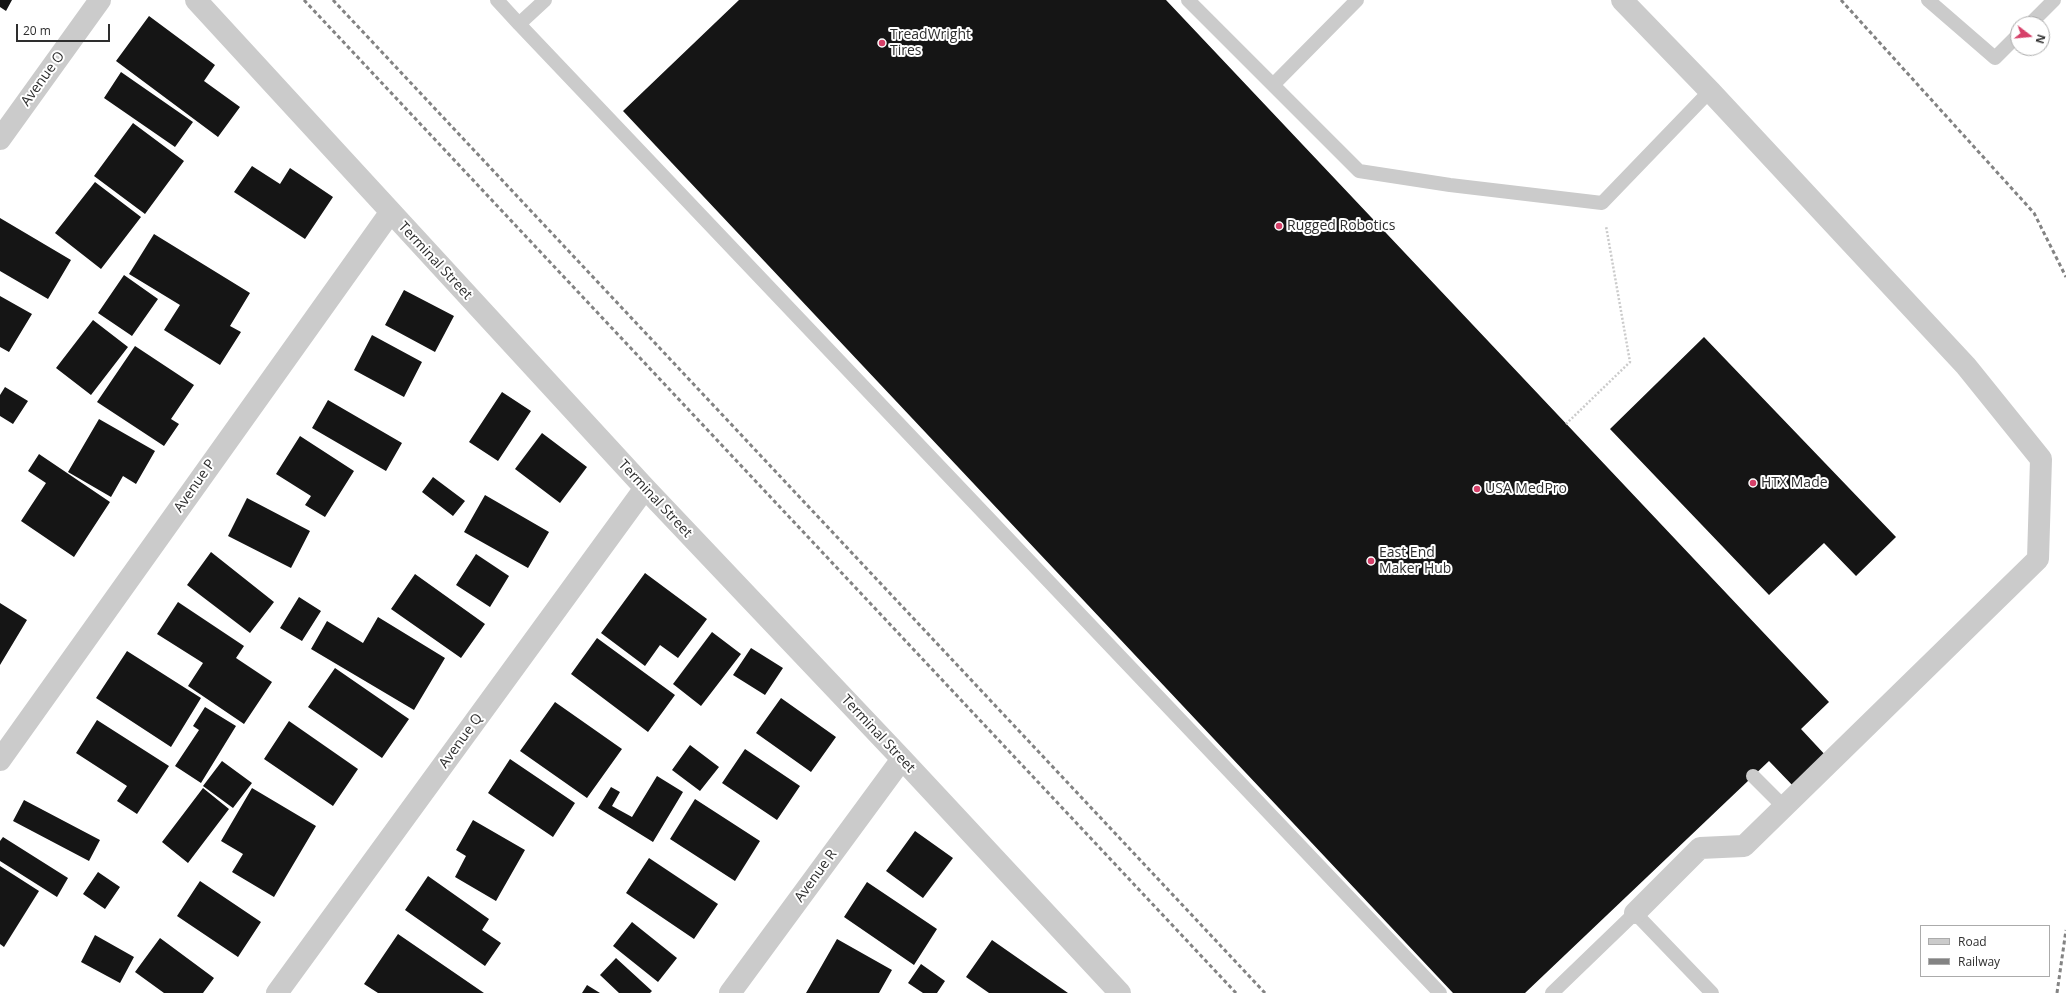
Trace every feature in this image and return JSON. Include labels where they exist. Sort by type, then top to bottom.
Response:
[{"type":"street","name":"Avenue O","points":[[0,139],[100,0]]},
{"type":"street","name":"Terminal Street","points":[[196,0],[390,213],[645,488],[902,758],[1120,993]]},
{"type":"street","points":[[1622,0],[1710,91],[1966,366],[2041,459],[2038,558],[1744,846],[1700,848],[1635,913]]},
{"type":"street","name":"Avenue P","points":[[0,760],[390,213]]},
{"type":"street","name":"Avenue Q","points":[[277,993],[645,488]]},
{"type":"street","name":"Avenue R","points":[[730,993],[902,758]]},
{"type":"lane","points":[[497,0],[1440,993]]},
{"type":"lane","points":[[519,24],[545,0]]},
{"type":"lane","points":[[1188,0],[1359,171],[1450,185],[1602,203],[1710,91]]},
{"type":"lane","points":[[1273,84],[1357,0]]},
{"type":"lane","points":[[1928,0],[1995,58],[2010,43]]},
{"type":"lane","points":[[2038,16],[2054,0]]},
{"type":"lane","points":[[1753,776],[1784,807]]},
{"type":"lane","points":[[1552,993],[1635,913],[1712,993]]},
{"type":"path","points":[[1566,424],[1630,362],[1602,203]]},
{"type":"building","points":[[0,0],[12,0],[6,11],[0,7]]},
{"type":"building","name":"East End Maker Hub","points":[[739,0],[1166,0],[1829,702],[1801,729],[1828,758],[1796,789],[1769,761],[1525,993],[1453,993],[623,111]]},
{"type":"building","points":[[149,16],[215,65],[204,81],[240,107],[218,137],[116,61]]},
{"type":"building","points":[[121,72],[193,122],[175,147],[104,98]]},
{"type":"building","points":[[133,123],[184,161],[145,214],[94,176]]},
{"type":"building","points":[[252,166],[280,184],[290,168],[333,197],[305,239],[234,192]]},
{"type":"building","points":[[95,182],[141,217],[101,269],[55,233]]},
{"type":"building","points":[[0,218],[71,260],[48,299],[0,271]]},
{"type":"building","points":[[154,234],[250,293],[230,326],[241,332],[220,365],[164,330],[180,305],[129,274]]},
{"type":"building","points":[[124,275],[158,299],[132,336],[98,313]]},
{"type":"building","points":[[404,290],[454,316],[435,352],[385,325]]},
{"type":"building","points":[[0,296],[32,314],[9,352],[0,347]]},
{"type":"building","points":[[93,320],[128,347],[91,395],[56,368]]},
{"type":"building","points":[[372,335],[422,362],[404,397],[354,370]]},
{"type":"building","name":"HTX Made","points":[[1704,337],[1896,537],[1856,576],[1824,543],[1769,595],[1610,429]]},
{"type":"building","points":[[135,346],[194,385],[171,419],[179,424],[164,446],[97,402]]},
{"type":"building","points":[[5,387],[28,401],[13,424],[0,416],[0,395]]},
{"type":"building","points":[[502,392],[531,411],[498,461],[469,442]]},
{"type":"building","points":[[328,400],[402,443],[386,471],[312,428]]},
{"type":"building","points":[[99,419],[155,451],[136,484],[123,476],[111,497],[68,472]]},
{"type":"building","points":[[542,433],[587,467],[560,503],[515,469]]},
{"type":"building","points":[[300,436],[354,471],[325,517],[305,505],[311,496],[276,474]]},
{"type":"building","points":[[39,454],[110,502],[74,557],[21,521],[46,483],[28,471]]},
{"type":"building","points":[[433,477],[465,501],[453,516],[422,492]]},
{"type":"building","points":[[485,495],[549,532],[528,568],[464,532]]},
{"type":"building","points":[[247,498],[310,531],[291,568],[228,536]]},
{"type":"building","points":[[211,552],[274,602],[250,633],[187,585]]},
{"type":"building","points":[[476,554],[509,576],[490,607],[456,585]]},
{"type":"building","points":[[645,573],[707,619],[678,658],[660,645],[645,666],[601,633]]},
{"type":"building","points":[[415,574],[485,624],[461,658],[391,609]]},
{"type":"building","points":[[299,597],[321,611],[302,641],[280,628]]},
{"type":"building","points":[[178,602],[244,646],[236,658],[272,682],[244,724],[188,686],[203,663],[157,634]]},
{"type":"building","points":[[0,603],[27,620],[0,665]]},
{"type":"building","points":[[378,617],[445,658],[414,710],[311,649],[327,621],[363,643]]},
{"type":"building","points":[[712,632],[741,654],[701,706],[673,684]]},
{"type":"building","points":[[597,638],[675,695],[648,732],[571,674]]},
{"type":"building","points":[[751,648],[783,668],[765,695],[733,675]]},
{"type":"building","points":[[127,651],[201,698],[171,747],[96,698]]},
{"type":"building","points":[[335,668],[409,719],[382,758],[308,707]]},
{"type":"building","points":[[781,698],[836,737],[811,772],[756,733]]},
{"type":"building","points":[[555,702],[622,749],[587,798],[520,751]]},
{"type":"building","points":[[205,707],[236,726],[201,783],[175,766],[199,730],[193,726]]},
{"type":"building","points":[[97,720],[169,766],[137,814],[117,801],[127,786],[76,753]]},
{"type":"building","points":[[289,721],[358,769],[333,806],[264,759]]},
{"type":"building","points":[[690,745],[719,767],[700,791],[672,770]]},
{"type":"building","points":[[745,749],[800,786],[777,820],[722,783]]},
{"type":"building","points":[[510,759],[575,803],[553,837],[488,793]]},
{"type":"building","points":[[222,761],[252,783],[233,808],[203,786]]},
{"type":"building","points":[[657,776],[683,792],[653,842],[598,808],[611,787],[620,792],[612,806],[632,817]]},
{"type":"building","points":[[203,788],[229,809],[188,863],[162,842]]},
{"type":"building","points":[[252,788],[316,826],[274,897],[232,872],[243,854],[221,841]]},
{"type":"building","points":[[695,799],[760,841],[735,881],[670,839]]},
{"type":"building","points":[[24,800],[100,840],[89,861],[13,821]]},
{"type":"building","points":[[473,820],[525,850],[496,901],[455,877],[466,856],[456,850]]},
{"type":"building","points":[[915,831],[953,858],[923,898],[886,871]]},
{"type":"building","points":[[3,837],[68,878],[57,897],[0,861],[0,841]]},
{"type":"building","points":[[649,858],[718,904],[694,939],[626,893]]},
{"type":"building","points":[[0,866],[39,891],[4,947],[0,944]]},
{"type":"building","points":[[98,872],[120,887],[105,909],[83,894]]},
{"type":"building","points":[[428,876],[489,919],[482,930],[501,943],[485,966],[405,910]]},
{"type":"building","points":[[200,881],[261,922],[238,957],[177,916]]},
{"type":"building","points":[[867,882],[937,929],[914,965],[844,917]]},
{"type":"building","points":[[632,922],[677,958],[658,982],[613,946]]},
{"type":"building","points":[[398,934],[484,993],[378,993],[364,984]]},
{"type":"building","points":[[95,935],[134,957],[120,983],[81,962]]},
{"type":"building","points":[[160,938],[214,978],[203,993],[164,993],[135,972]]},
{"type":"building","points":[[837,939],[892,970],[879,993],[806,993]]},
{"type":"building","points":[[992,940],[1068,993],[989,993],[966,977]]},
{"type":"building","points":[[616,958],[652,991],[650,993],[619,993],[600,975]]},
{"type":"building","points":[[921,964],[945,981],[937,993],[923,993],[908,983]]},
{"type":"building","points":[[587,985],[600,993],[582,993]]},
{"type":"railway","points":[[304,0],[1236,993]]},
{"type":"railway","points":[[333,0],[1265,993]]},
{"type":"railway","points":[[1841,0],[2034,213],[2066,277]]},
{"type":"railway","points":[[2057,993],[2066,930]]},
{"type":"place","name":"TreadWright Tires","points":[[882,43]]},
{"type":"place","name":"Rugged Robotics","points":[[1279,226]]},
{"type":"place","name":"HTX Made","points":[[1753,483]]},
{"type":"place","name":"USA MedPro","points":[[1477,489]]},
{"type":"place","name":"East End Maker Hub","points":[[1371,561]]}]
